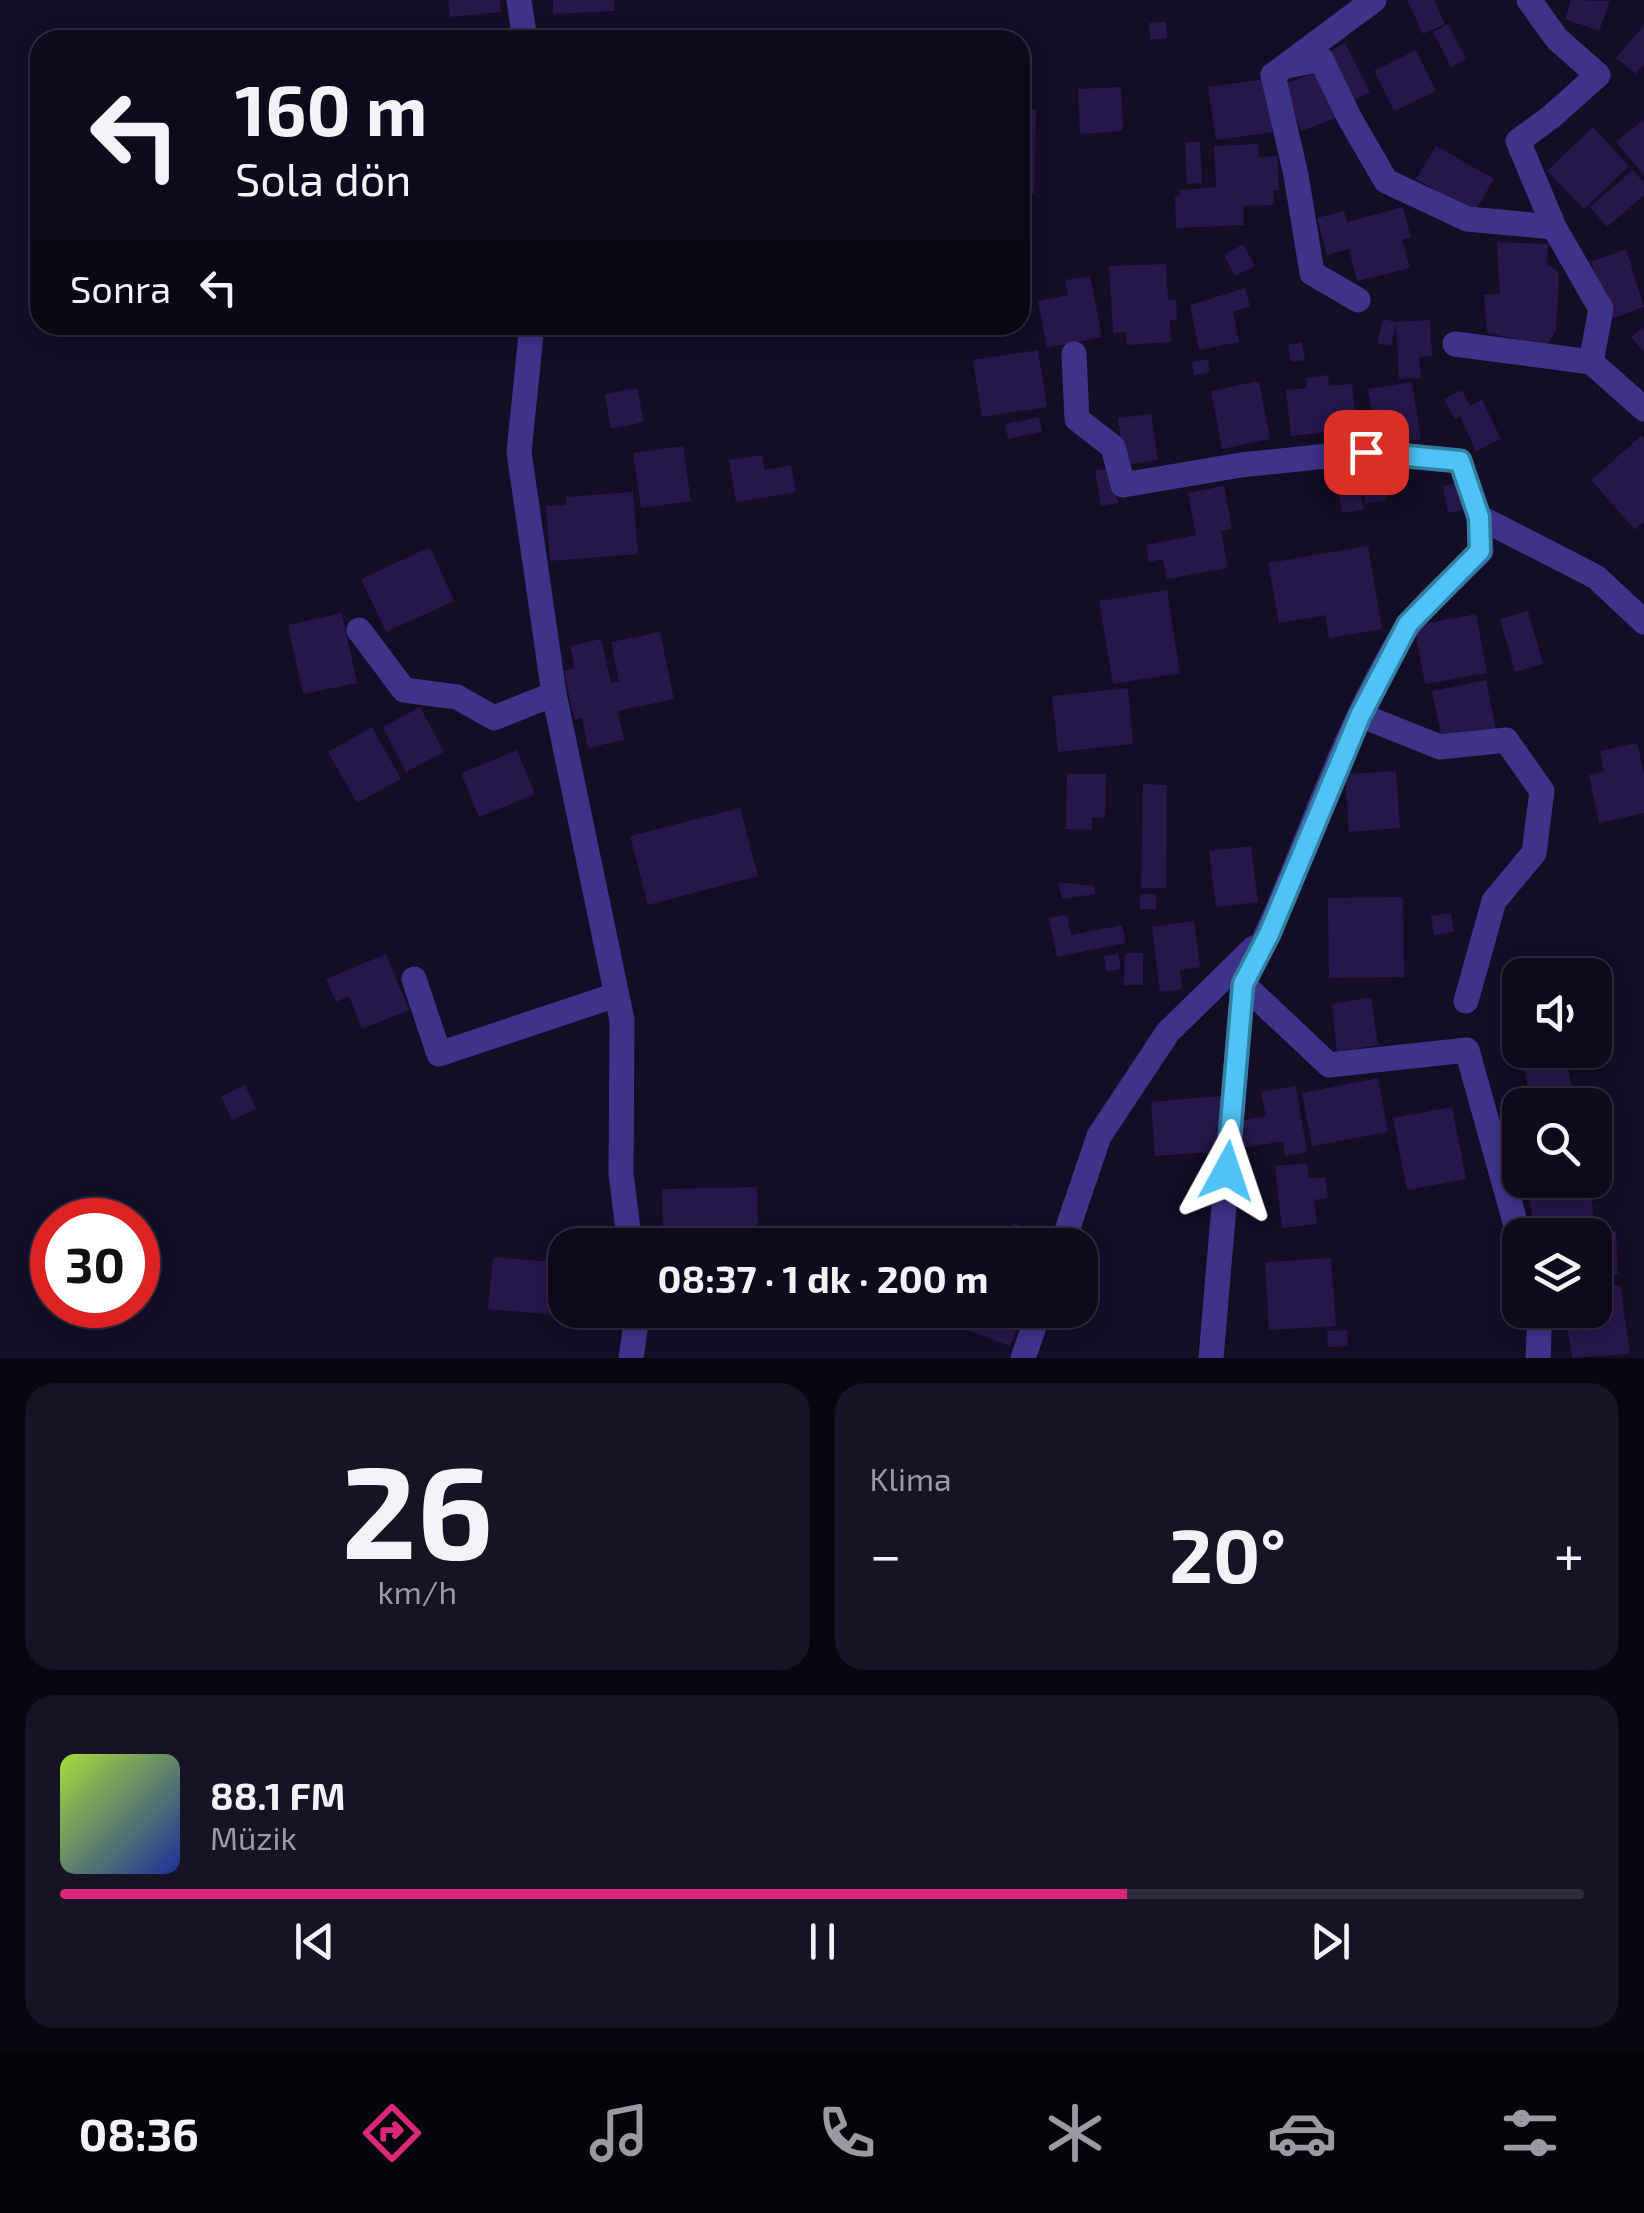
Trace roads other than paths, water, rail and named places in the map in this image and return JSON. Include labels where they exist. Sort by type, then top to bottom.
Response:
[{"type":"street","points":[[519,0],[524,30]]},
{"type":"street","points":[[1358,300],[1312,273],[1296,175],[1273,74],[1374,0]]},
{"type":"street","points":[[1529,0],[1557,39],[1598,74],[1518,141],[1554,228],[1602,309],[1590,362]]},
{"type":"street","points":[[1287,66],[1321,59],[1386,181],[1467,219],[1554,228]]},
{"type":"street","points":[[531,335],[519,452],[554,694],[622,1020],[621,1174],[628,1228]]},
{"type":"street","points":[[1455,344],[1590,362],[1644,409]]},
{"type":"street","points":[[1074,354],[1077,419],[1113,446],[1123,486],[1242,465],[1366,452],[1460,461],[1479,517],[1480,551],[1408,624],[1360,716],[1269,934],[1243,984],[1210,1358]]},
{"type":"street","points":[[1479,517],[1596,577],[1644,622]]},
{"type":"street","points":[[359,630],[404,690],[457,696],[494,718],[554,694]]},
{"type":"street","points":[[1360,716],[1440,747],[1506,740],[1542,791],[1534,853],[1494,901],[1466,1001]]},
{"type":"street","points":[[1068,1228],[1099,1136],[1168,1032],[1269,934]]},
{"type":"street","points":[[414,979],[438,1054],[616,995]]},
{"type":"street","points":[[1243,984],[1329,1065],[1467,1050],[1514,1218]]},
{"type":"street","points":[[631,1358],[635,1328]]},
{"type":"street","points":[[1023,1358],[1034,1328]]},
{"type":"street","points":[[1538,1358],[1539,1328]]}]
